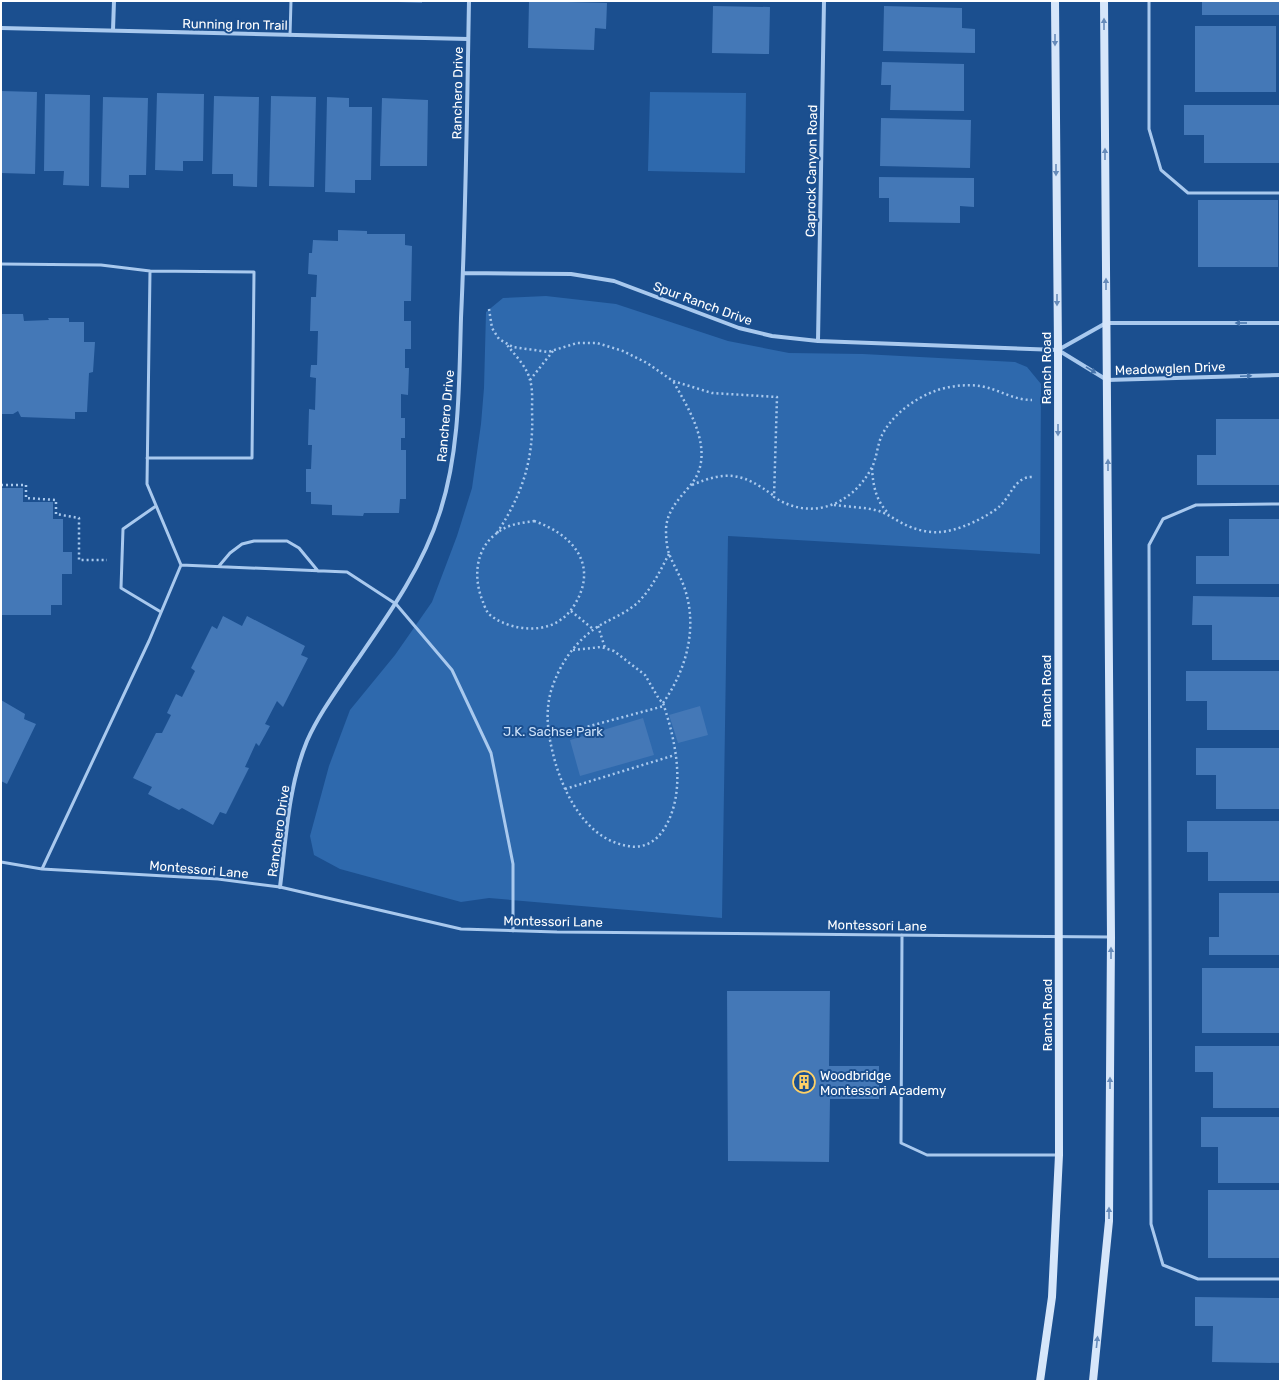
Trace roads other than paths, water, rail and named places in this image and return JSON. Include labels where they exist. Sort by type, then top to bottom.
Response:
[{"type":"main road","name":"Ranch Road","points":[[1040,1381],[1052,1297],[1059,1154],[1058,350],[1055,1]]},
{"type":"main road","points":[[1093,1381],[1109,1221],[1111,937],[1104,1]]},
{"type":"street","points":[[113,30],[114,1]]},
{"type":"street","name":"Ranchero Drive","points":[[280,887],[290,808],[307,742],[326,705],[396,604],[427,548],[440,510],[451,466],[457,420],[463,273],[469,1]]},
{"type":"street","name":"Caprock Canyon Road","points":[[818,341],[824,1]]},
{"type":"street","name":"Running Iron Trail","points":[[1,28],[468,39]]},
{"type":"street","name":"Spur Ranch Drive","points":[[463,273],[571,274],[614,281],[739,328],[772,336],[818,341],[1058,350]]},
{"type":"street","points":[[1058,350],[1106,323],[1280,324]]},
{"type":"street","name":"Meadowglen Drive","points":[[1058,350],[1108,380],[1280,375]]},
{"type":"lane","points":[[290,35],[291,1]]},
{"type":"lane","points":[[1149,1],[1149,129],[1161,170],[1188,193],[1280,193]]},
{"type":"lane","points":[[1,264],[101,265],[150,272],[254,272],[252,458],[147,458]]},
{"type":"lane","points":[[42,869],[161,612],[181,565],[147,484],[150,272]]},
{"type":"lane","points":[[1280,504],[1196,505],[1163,519],[1149,545],[1149,569],[1151,1224],[1163,1265],[1198,1279],[1280,1279]]},
{"type":"lane","points":[[156,506],[123,529],[121,588],[161,612]]},
{"type":"lane","points":[[219,566],[242,544],[254,541],[287,541],[299,548],[318,571]]},
{"type":"lane","points":[[181,565],[347,572],[396,604],[452,670],[491,753],[514,864],[514,931]]},
{"type":"lane","name":"Montessori Lane","points":[[1,862],[42,869],[218,879],[280,887],[461,929],[514,931],[1111,937]]},
{"type":"lane","points":[[902,935],[901,1143],[927,1155],[1059,1154]]},
{"type":"place","name":"Woodbridge Montessori Academy","points":[[804,1082]]},
{"type":"park label","name":"J.K. Sachse Park","points":[[553,731]]}]
